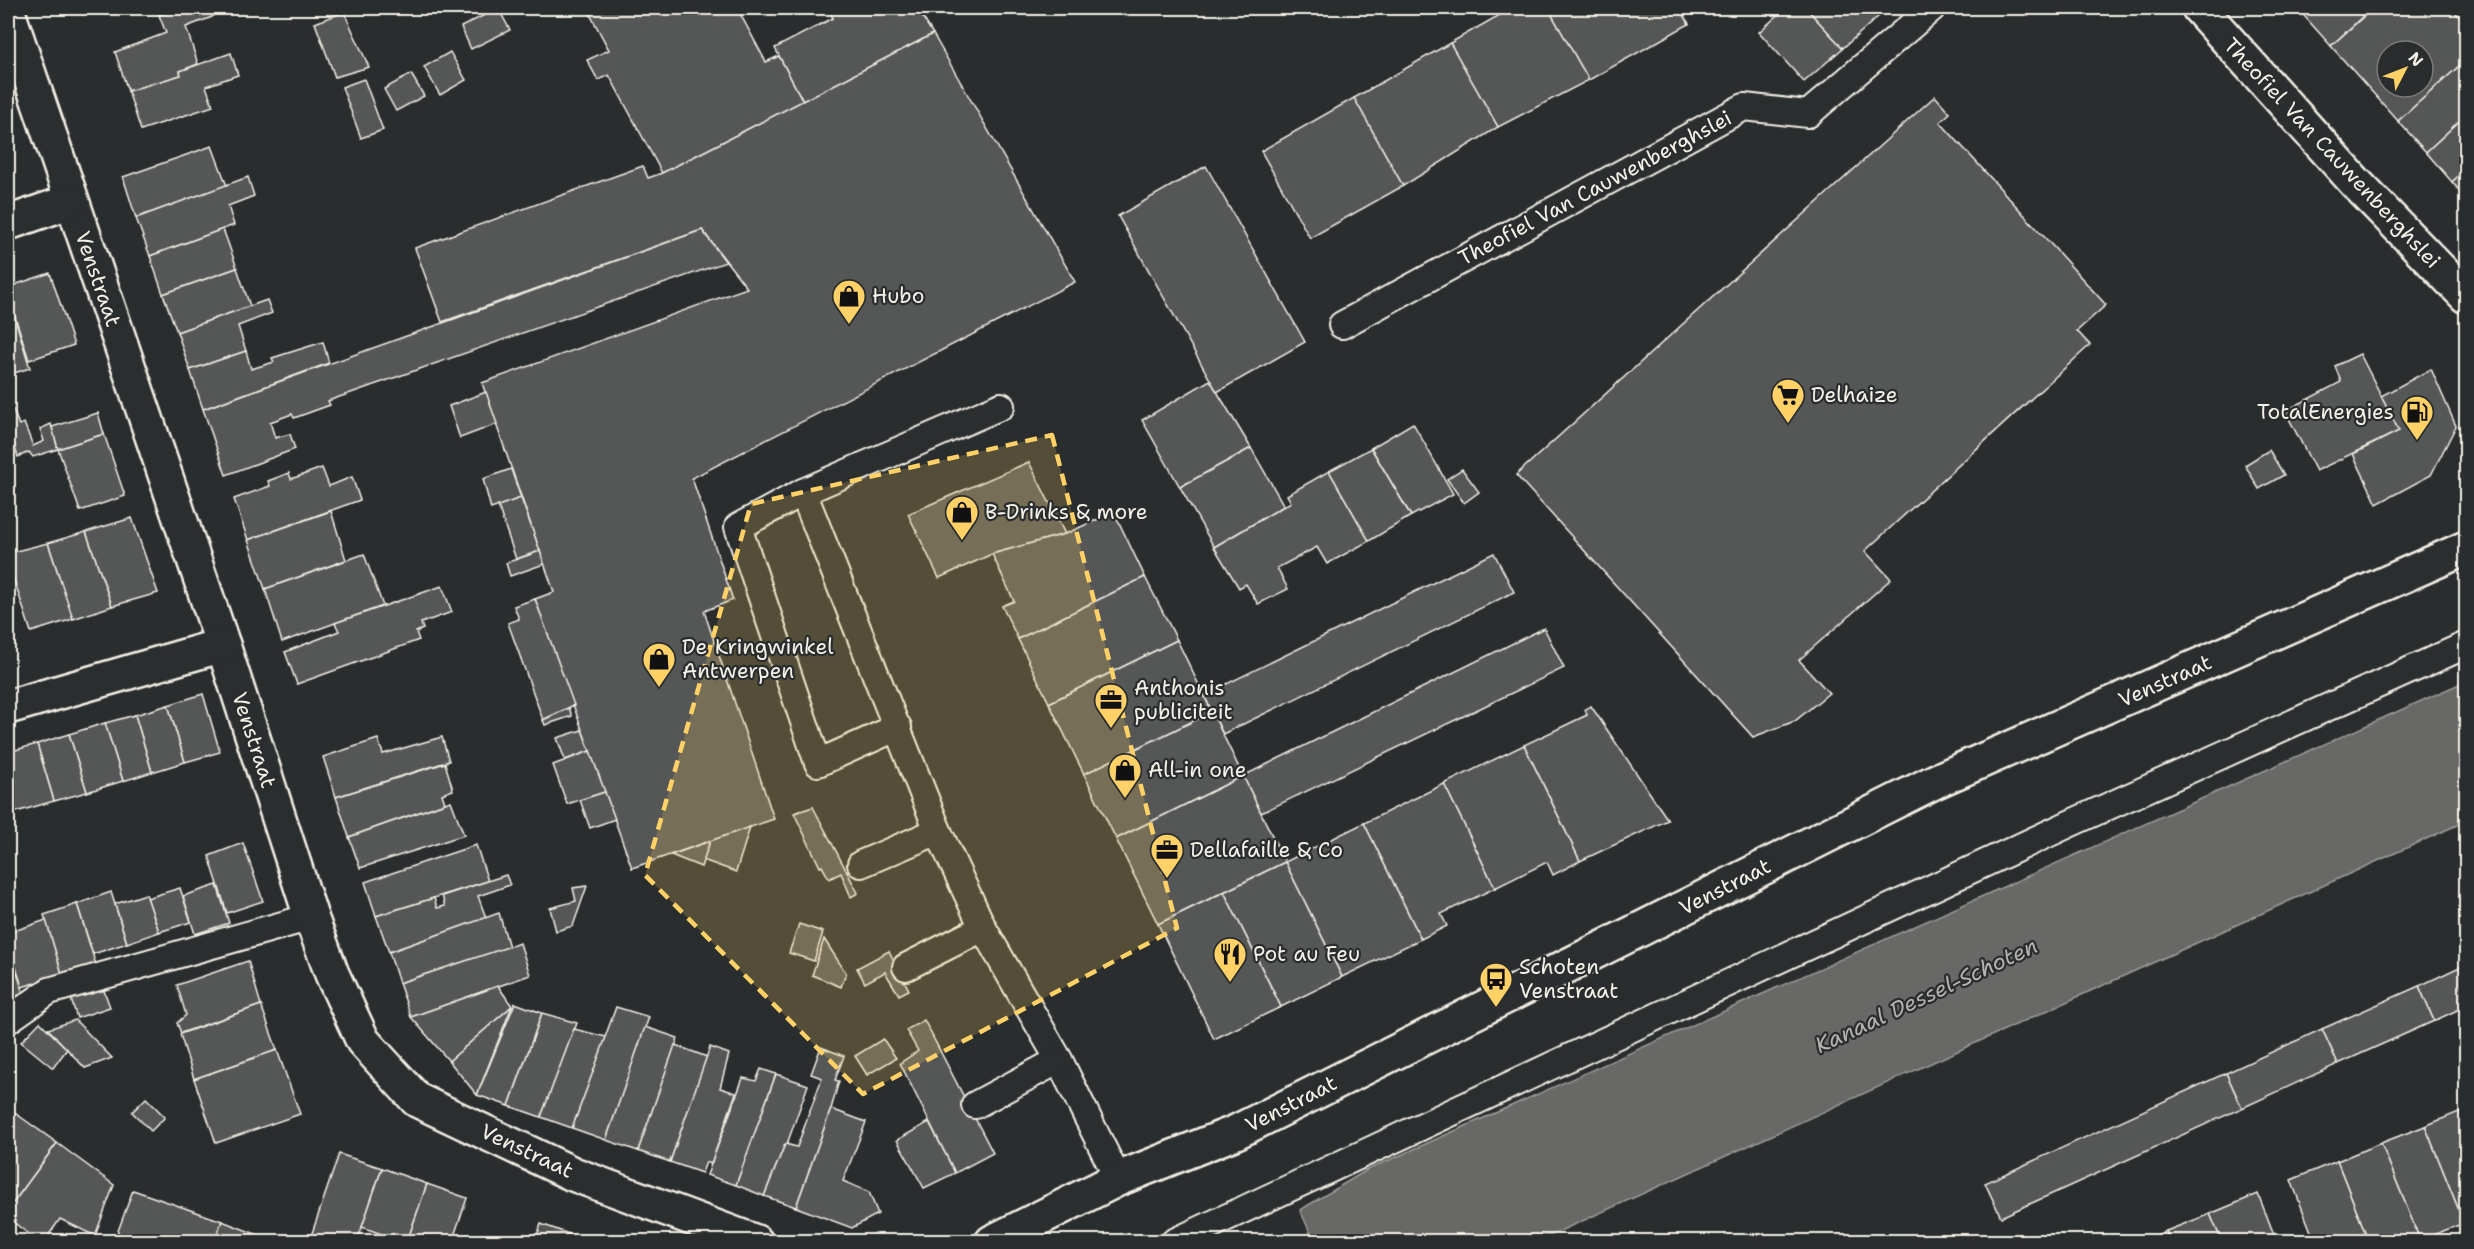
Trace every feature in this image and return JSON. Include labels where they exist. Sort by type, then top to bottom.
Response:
[{"type":"street","name":"Theofiel Van Cauwenberghslei","points":[[2199,8],[2356,183],[2466,296]]},
{"type":"street","name":"Venstraat","points":[[8,12],[223,645],[311,917],[332,974],[363,1041],[417,1100],[573,1174],[756,1242]]},
{"type":"street","points":[[8,223],[71,201]]},
{"type":"street","name":"Venstraat","points":[[992,1242],[1118,1179],[1236,1132],[1936,781],[2466,548]]},
{"type":"street","points":[[8,706],[223,645]]},
{"type":"lane","name":"Theofiel Van Cauwenberghslei","points":[[1342,325],[1744,107],[1808,114],[1932,8]]},
{"type":"lane","points":[[898,727],[818,763],[738,527],[803,492],[1001,406]]},
{"type":"lane","points":[[803,492],[938,831],[983,928],[1059,1060],[1118,1179]]},
{"type":"lane","points":[[1174,1242],[2047,834],[2466,645]]},
{"type":"lane","points":[[861,864],[938,831]]},
{"type":"lane","points":[[8,1020],[49,991],[311,917]]},
{"type":"lane","points":[[906,967],[983,928]]},
{"type":"lane","points":[[975,1105],[1059,1060]]},
{"type":"highlighted area","points":[[1052,435],[1177,928],[863,1094],[645,875],[751,504]]},
{"type":"water","name":"Kanaal Dessel-Schoten","points":[[2466,681],[2466,821],[1538,1241],[1314,1241],[1300,1210],[1367,1170]]},
{"type":"building","points":[[98,8],[117,8],[100,14]]},
{"type":"building","points":[[156,8],[181,8],[159,15]]},
{"type":"building","points":[[181,8],[222,8],[212,17],[186,27],[198,64],[180,71],[181,75],[128,91],[115,52],[166,33],[159,15]]},
{"type":"building","points":[[498,8],[510,30],[471,49],[461,27]]},
{"type":"building","points":[[603,8],[737,8],[766,62],[779,56],[803,101],[662,173],[609,75],[598,80],[587,60],[609,50],[590,14]]},
{"type":"building","points":[[828,8],[917,8],[933,34],[803,101],[775,48],[833,18]]},
{"type":"building","points":[[1512,8],[1548,8],[1589,80],[1498,127],[1450,43]]},
{"type":"building","points":[[1548,8],[1680,8],[1689,24],[1589,80]]},
{"type":"building","points":[[1786,8],[1806,8],[1843,48],[1804,82],[1759,32]]},
{"type":"building","points":[[1806,8],[1873,8],[1880,15],[1843,48]]},
{"type":"building","points":[[2297,8],[2357,8],[2363,16],[2331,46]]},
{"type":"building","points":[[2373,8],[2452,8],[2466,25],[2466,60],[2435,88],[2435,39],[2375,39],[2375,95],[2331,46]]},
{"type":"building","points":[[344,12],[369,67],[335,77],[315,23]]},
{"type":"building","points":[[933,34],[1075,282],[692,478],[733,600],[704,611],[774,819],[632,868],[535,599],[554,592],[482,383],[747,288],[702,230],[442,322],[415,248],[643,166],[648,178],[662,173]]},
{"type":"building","points":[[1450,43],[1498,127],[1403,186],[1354,98]]},
{"type":"building","points":[[450,52],[466,80],[440,95],[424,67]]},
{"type":"building","points":[[231,53],[238,75],[206,86],[213,106],[141,130],[128,91],[181,75],[180,71]]},
{"type":"building","points":[[2466,60],[2466,115],[2426,152],[2398,121],[2423,99],[2435,99],[2435,88]]},
{"type":"building","points":[[411,74],[424,96],[396,111],[384,89]]},
{"type":"building","points":[[364,79],[383,130],[361,138],[342,87]]},
{"type":"building","name":"Delhaize","points":[[1935,96],[1950,113],[1940,122],[2106,305],[2077,331],[2090,345],[1865,551],[1891,579],[1799,660],[1829,693],[1795,721],[1753,737],[1516,475]]},
{"type":"building","points":[[1354,98],[1403,186],[1310,238],[1261,151]]},
{"type":"building","points":[[2378,99],[2423,99],[2398,121]]},
{"type":"building","points":[[2466,115],[2466,169],[2452,182],[2426,152]]},
{"type":"building","points":[[212,146],[227,186],[136,218],[123,177]]},
{"type":"building","points":[[1206,166],[1305,342],[1217,392],[1118,216]]},
{"type":"building","points":[[2466,169],[2466,198],[2452,182]]},
{"type":"building","points":[[248,177],[254,196],[228,206],[234,225],[150,256],[136,218]]},
{"type":"building","points":[[223,229],[237,268],[163,294],[150,256]]},
{"type":"building","points":[[702,230],[726,262],[328,401],[330,405],[294,418],[292,414],[270,422],[275,438],[290,434],[295,449],[226,475],[203,409]]},
{"type":"building","points":[[237,268],[250,306],[177,332],[163,294]]},
{"type":"building","points":[[50,273],[74,345],[29,360],[8,295],[8,287]]},
{"type":"building","points":[[8,295],[30,368],[8,375]]},
{"type":"building","points":[[267,300],[272,313],[238,326],[246,351],[190,370],[177,332]]},
{"type":"building","points":[[323,342],[329,363],[203,409],[190,370],[246,351],[251,369],[274,362],[272,358]]},
{"type":"building","points":[[2360,354],[2399,431],[2316,471],[2285,411],[2341,382],[2335,366]]},
{"type":"building","points":[[2431,369],[2456,426],[2431,475],[2377,504],[2353,454],[2399,431],[2381,396]]},
{"type":"building","points":[[1210,380],[1251,448],[1180,487],[1142,420]]},
{"type":"building","points":[[486,392],[497,424],[460,438],[449,406]]},
{"type":"building","points":[[8,397],[19,425],[24,423],[33,446],[44,441],[40,429],[51,424],[58,449],[33,457],[29,452],[18,457],[8,425]]},
{"type":"building","points":[[98,413],[104,434],[58,449],[52,427]]},
{"type":"building","points":[[1413,423],[1453,494],[1411,516],[1371,448]]},
{"type":"building","points":[[104,434],[125,496],[80,511],[58,449]]},
{"type":"building","points":[[1251,448],[1284,506],[1214,547],[1180,487]]},
{"type":"building","points":[[1371,448],[1411,516],[1369,541],[1329,471]]},
{"type":"building","points":[[2269,450],[2284,475],[2259,489],[2245,465]]},
{"type":"building","points":[[1029,462],[1065,534],[992,554],[939,578],[908,514]]},
{"type":"building","points":[[322,468],[329,486],[352,477],[360,500],[248,540],[234,499],[270,486],[268,481],[289,473],[291,479]]},
{"type":"building","points":[[511,469],[521,498],[491,509],[483,479]]},
{"type":"building","points":[[1462,469],[1479,492],[1464,503],[1447,479]]},
{"type":"building","points":[[1329,471],[1369,541],[1327,564],[1317,547],[1277,568],[1288,589],[1258,604],[1246,584],[1239,588],[1214,547],[1291,502],[1287,495]]},
{"type":"building","points":[[521,498],[540,551],[516,559],[498,506]]},
{"type":"building","points":[[331,511],[346,560],[265,589],[248,540]]},
{"type":"building","points":[[1114,512],[1145,577],[1018,639],[1002,606],[1014,601],[992,554],[1065,534]]},
{"type":"building","points":[[132,518],[158,593],[112,606],[86,532]]},
{"type":"building","points":[[86,532],[112,606],[73,619],[48,543]]},
{"type":"building","points":[[48,543],[73,619],[31,632],[8,561],[8,553]]},
{"type":"building","points":[[540,551],[544,564],[510,576],[506,563]]},
{"type":"building","points":[[1494,553],[1514,592],[1223,734],[1204,695]]},
{"type":"building","points":[[364,554],[383,606],[282,642],[265,589]]},
{"type":"building","points":[[1145,577],[1177,640],[1049,703],[1018,639]]},
{"type":"building","points":[[442,586],[452,612],[421,623],[423,629],[416,632],[419,640],[297,684],[285,652],[339,631],[335,623]]},
{"type":"building","points":[[535,599],[574,705],[543,720],[508,623],[519,619],[514,606]]},
{"type":"building","points":[[1544,628],[1564,668],[1261,813],[1243,776]]},
{"type":"building","points":[[1177,640],[1212,712],[1084,774],[1049,703]]},
{"type":"building","points":[[203,694],[220,752],[185,762],[168,705]]},
{"type":"building","points":[[168,705],[185,762],[152,772],[135,715]]},
{"type":"building","points":[[1591,706],[1668,820],[1580,861],[1524,745],[1587,715],[1585,709]]},
{"type":"building","points":[[569,708],[572,716],[545,725],[543,720]]},
{"type":"building","points":[[1212,712],[1243,776],[1116,839],[1084,774]]},
{"type":"building","points":[[135,715],[152,772],[123,781],[105,723]]},
{"type":"building","points":[[105,723],[123,781],[87,792],[69,734]]},
{"type":"building","points":[[582,730],[590,751],[565,760],[557,738]]},
{"type":"building","points":[[69,734],[87,792],[54,801],[37,744]]},
{"type":"building","points":[[442,737],[449,761],[336,797],[323,757],[378,739],[383,754]]},
{"type":"building","points":[[37,744],[54,801],[16,812],[8,784],[8,752]]},
{"type":"building","points":[[1524,745],[1580,861],[1553,875],[1547,862],[1495,888],[1444,784]]},
{"type":"building","points":[[590,751],[605,792],[567,804],[553,765]]},
{"type":"building","points":[[445,763],[453,790],[442,794],[445,803],[349,837],[336,797]]},
{"type":"building","points":[[1243,776],[1285,862],[1158,924],[1116,839]]},
{"type":"building","points":[[8,784],[16,812],[8,815]]},
{"type":"building","points":[[1444,784],[1495,888],[1441,914],[1447,926],[1421,939],[1364,823]]},
{"type":"building","points":[[605,792],[615,819],[590,828],[580,800]]},
{"type":"building","points":[[451,801],[464,835],[360,868],[349,837]]},
{"type":"building","points":[[813,807],[858,893],[851,897],[841,873],[829,879],[822,866],[820,867],[794,813]]},
{"type":"building","points":[[1364,823],[1421,939],[1342,977],[1285,862]]},
{"type":"building","points":[[750,827],[736,872],[703,860],[710,841]]},
{"type":"building","points":[[710,841],[701,867],[671,855]]},
{"type":"building","points":[[243,843],[263,901],[227,913],[209,856]]},
{"type":"building","points":[[476,845],[488,881],[376,916],[365,882]]},
{"type":"building","points":[[1285,862],[1342,977],[1281,1007],[1224,892]]},
{"type":"building","points":[[506,875],[510,885],[478,896],[486,918],[389,952],[376,916],[434,898],[437,908],[445,906],[442,896]]},
{"type":"building","points":[[217,885],[229,923],[195,934],[183,896]]},
{"type":"building","points":[[587,886],[573,926],[556,931],[550,908],[576,901],[573,888]]},
{"type":"building","points":[[180,888],[191,922],[159,932],[147,898]]},
{"type":"building","points":[[111,892],[127,943],[93,954],[77,904]]},
{"type":"building","points":[[1224,892],[1281,1007],[1214,1039],[1158,924]]},
{"type":"building","points":[[146,894],[159,932],[127,943],[115,904]]},
{"type":"building","points":[[77,904],[96,965],[62,974],[44,915]]},
{"type":"building","points":[[499,913],[509,947],[399,983],[389,952]]},
{"type":"building","points":[[46,920],[62,974],[22,987],[8,941],[8,933]]},
{"type":"building","points":[[799,924],[823,932],[814,961],[789,953]]},
{"type":"building","points":[[824,939],[846,973],[841,987],[812,975]]},
{"type":"building","points":[[520,943],[530,975],[411,1017],[399,983]]},
{"type":"building","points":[[889,951],[909,990],[899,995],[885,972],[865,983],[857,968]]},
{"type":"building","points":[[8,952],[10,952],[24,994],[8,1006]]},
{"type":"building","points":[[248,961],[261,1005],[181,1033],[177,1023],[186,1015],[177,985]]},
{"type":"building","points":[[2466,964],[2466,1006],[2434,1021],[2419,986]]},
{"type":"building","points":[[498,986],[512,1006],[449,1061],[411,1017]]},
{"type":"building","points":[[2419,986],[2434,1021],[2338,1064],[2322,1029]]},
{"type":"building","points":[[103,988],[110,1007],[77,1018],[71,999]]},
{"type":"building","points":[[515,1003],[542,1013],[509,1106],[477,1095]]},
{"type":"building","points":[[261,1005],[277,1050],[194,1079],[180,1034]]},
{"type":"building","points":[[512,1006],[477,1095],[449,1061]]},
{"type":"building","points":[[616,1007],[649,1017],[606,1140],[572,1128]]},
{"type":"building","points":[[542,1013],[577,1023],[541,1117],[509,1106]]},
{"type":"building","points":[[75,1020],[112,1058],[85,1068],[48,1029]]},
{"type":"building","points":[[924,1020],[993,1153],[955,1173],[900,1063],[918,1051],[906,1030]]},
{"type":"building","points":[[40,1022],[67,1049],[53,1068],[21,1042]]},
{"type":"building","points":[[645,1027],[678,1038],[638,1151],[606,1140]]},
{"type":"building","points":[[574,1029],[606,1037],[572,1128],[541,1117]]},
{"type":"building","points":[[2322,1029],[2338,1064],[2242,1108],[2226,1073]]},
{"type":"building","points":[[883,1039],[896,1058],[867,1075],[855,1056]]},
{"type":"building","points":[[675,1045],[707,1057],[670,1162],[638,1151]]},
{"type":"building","points":[[710,1047],[729,1054],[720,1088],[736,1093],[711,1164],[706,1162],[702,1173],[670,1162]]},
{"type":"building","points":[[821,1047],[844,1056],[835,1080],[839,1081],[831,1109],[796,1207],[764,1196],[785,1144],[797,1147],[822,1078],[811,1074]]},
{"type":"building","points":[[277,1050],[300,1114],[216,1143],[194,1079]]},
{"type":"building","points":[[761,1069],[776,1074],[736,1185],[707,1175],[743,1078],[756,1081]]},
{"type":"building","points":[[2226,1073],[2242,1108],[2001,1217],[1985,1183]]},
{"type":"building","points":[[776,1074],[808,1085],[787,1144],[785,1144],[764,1196],[736,1185]]},
{"type":"building","points":[[146,1098],[165,1117],[151,1131],[132,1112]]},
{"type":"building","points":[[8,1108],[57,1143],[8,1210]]},
{"type":"building","points":[[831,1109],[866,1122],[843,1181],[869,1192],[878,1214],[852,1228],[796,1207]]},
{"type":"building","points":[[2466,1109],[2466,1222],[2464,1223],[2425,1126]]},
{"type":"building","points":[[929,1122],[955,1173],[924,1188],[897,1140]]},
{"type":"building","points":[[2425,1126],[2464,1223],[2420,1240],[2381,1143]]},
{"type":"building","points":[[57,1143],[114,1185],[95,1236],[60,1219],[44,1242],[39,1242],[8,1218],[8,1210]]},
{"type":"building","points":[[2381,1143],[2420,1240],[2417,1242],[2369,1242],[2337,1161]]},
{"type":"building","points":[[339,1154],[382,1168],[357,1242],[318,1242],[310,1239]]},
{"type":"building","points":[[2337,1161],[2369,1242],[2315,1242],[2291,1180]]},
{"type":"building","points":[[382,1168],[427,1184],[407,1242],[386,1242],[387,1236],[362,1227]]},
{"type":"building","points":[[427,1184],[467,1198],[452,1242],[407,1242]]},
{"type":"building","points":[[133,1190],[222,1221],[214,1242],[114,1242]]},
{"type":"building","points":[[2258,1194],[2277,1242],[2222,1242],[2210,1214]]},
{"type":"building","points":[[2210,1214],[2222,1242],[2170,1242],[2166,1231]]},
{"type":"building","points":[[222,1221],[269,1239],[268,1242],[214,1242]]},
{"type":"building","points":[[541,1224],[580,1238],[579,1242],[535,1242]]},
{"type":"building","points":[[2166,1231],[2170,1242],[2140,1242]]},
{"type":"place","name":"Hubo","points":[[849,325]]},
{"type":"place","name":"Delhaize","points":[[1788,424]]},
{"type":"place","name":"TotalEnergies","points":[[2417,441]]},
{"type":"place","name":"B-Drinks & more","points":[[962,541]]},
{"type":"place","name":"De Kringwinkel Antwerpen","points":[[659,688]]},
{"type":"place","name":"Anthonis publiciteit","points":[[1111,729]]},
{"type":"place","name":"All-in one","points":[[1125,799]]},
{"type":"place","name":"Dellafaille & Co","points":[[1167,879]]},
{"type":"place","name":"Pot au Feu","points":[[1230,983]]},
{"type":"place","name":"Schoten Venstraat","points":[[1496,1008]]}]
